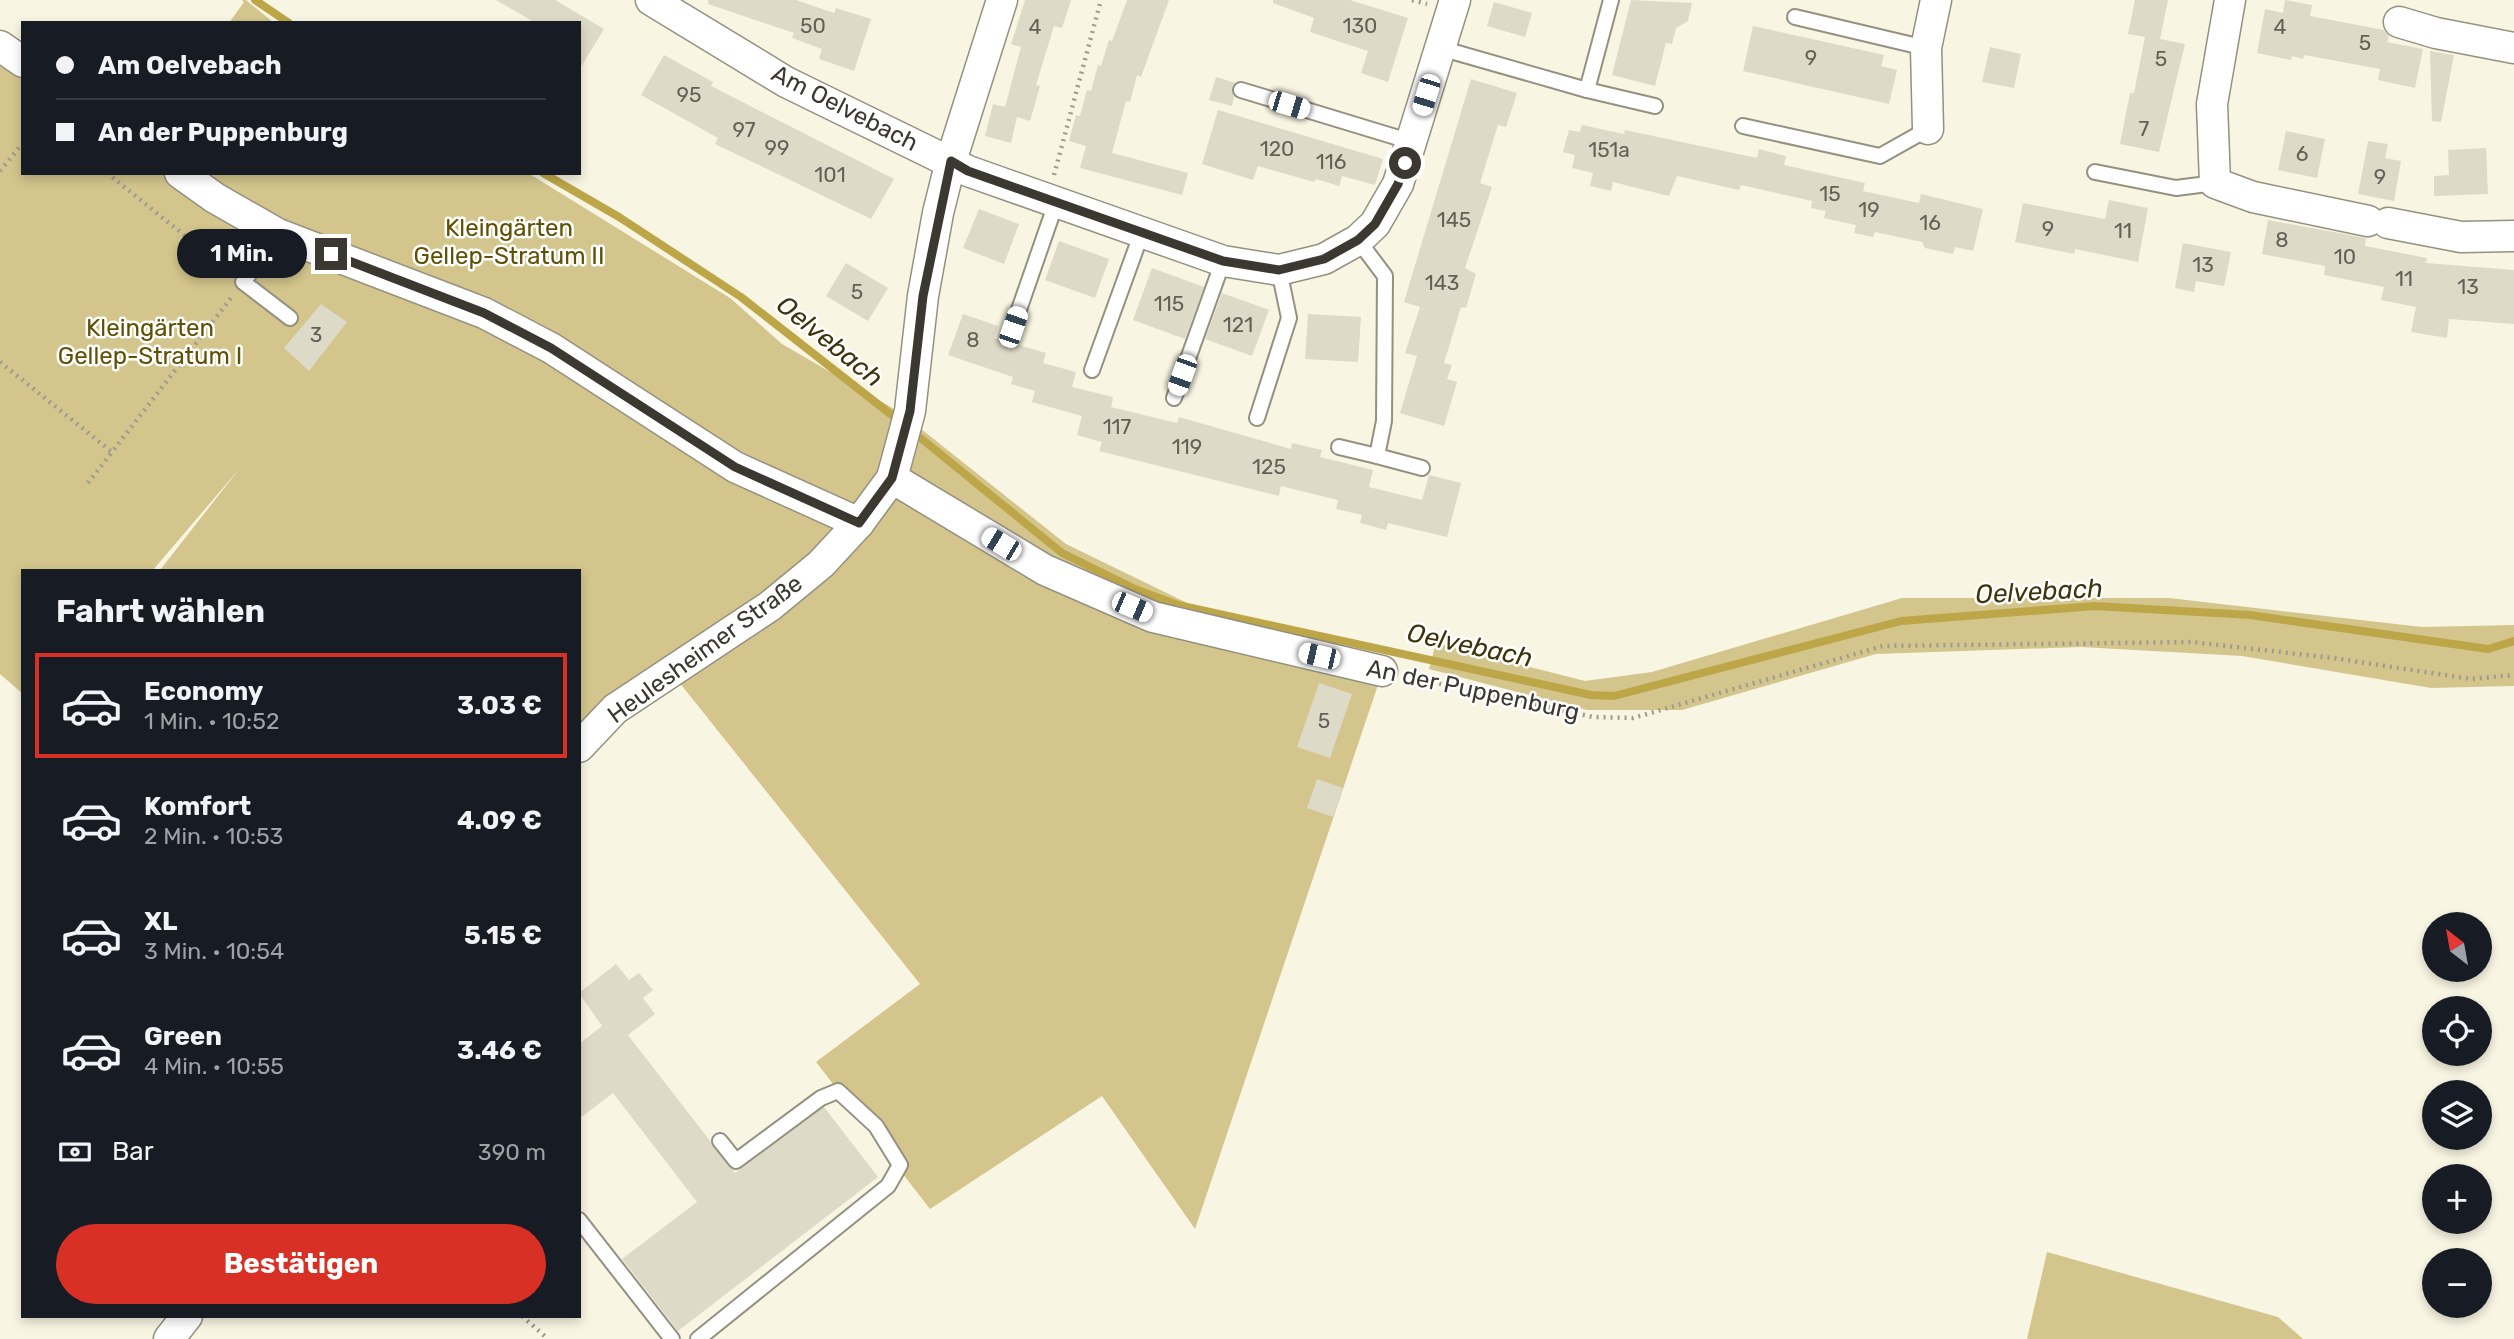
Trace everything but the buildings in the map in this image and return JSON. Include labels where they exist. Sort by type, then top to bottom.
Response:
[{"type":"street","name":"Am Oelvebach","points":[[651,0],[786,82],[968,171],[1223,261],[1279,270],[1324,259],[1358,240],[1375,224],[1398,184],[1455,0]]},
{"type":"street","name":"Heulesheimer Straße","points":[[581,745],[615,709],[770,606],[821,564],[859,523],[892,478],[910,411],[923,296],[951,161],[1002,0]]},
{"type":"street","points":[[1928,129],[1926,48],[1936,0]]},
{"type":"street","points":[[2230,0],[2212,104],[2215,183],[2253,197],[2461,237],[2514,236]]},
{"type":"street","points":[[2399,22],[2436,33],[2514,48]]},
{"type":"street","points":[[0,46],[21,61]]},
{"type":"street","points":[[183,175],[215,198],[280,234],[484,313],[551,348],[735,467],[859,523]]},
{"type":"street","name":"An der Puppenburg","points":[[892,478],[1045,570],[1153,617],[1382,671]]},
{"type":"street","points":[[169,1339],[185,1318]]},
{"type":"lane","points":[[1587,90],[1611,0]]},
{"type":"lane","points":[[1795,17],[1926,48]]},
{"type":"lane","points":[[1440,48],[1587,90],[1655,106]]},
{"type":"lane","points":[[1241,90],[1412,142]]},
{"type":"lane","points":[[1743,126],[1881,156],[1928,129]]},
{"type":"lane","points":[[2095,172],[2176,188],[2215,183]]},
{"type":"lane","points":[[1013,327],[1051,201]]},
{"type":"lane","points":[[1092,370],[1142,232]]},
{"type":"lane","points":[[280,234],[243,282],[290,318]]},
{"type":"lane","points":[[1358,240],[1385,276],[1384,421],[1377,457]]},
{"type":"lane","points":[[1174,398],[1223,261]]},
{"type":"lane","points":[[1257,418],[1289,318],[1279,270]]},
{"type":"lane","points":[[1339,447],[1422,468]]},
{"type":"lane","points":[[698,1339],[888,1186],[900,1165],[876,1126],[838,1091],[821,1098],[736,1161],[720,1141]]},
{"type":"lane","points":[[581,1223],[672,1339]]},
{"type":"path","points":[[1051,201],[1101,0]]},
{"type":"path","points":[[0,171],[21,145]]},
{"type":"path","points":[[88,483],[243,282],[109,175]]},
{"type":"path","points":[[0,362],[112,452]]},
{"type":"path","name":"An der Puppenburg","points":[[1382,671],[1593,717],[1633,719],[1883,646],[2192,642],[2333,658],[2471,679],[2514,675]]},
{"type":"path","points":[[524,1318],[548,1339]]},
{"type":"green space","points":[[242,0],[246,0],[272,21],[230,21],[244,2]]},
{"type":"green space","points":[[0,54],[21,68],[21,175],[175,175],[287,232],[189,175],[531,175],[730,298],[782,344],[901,413],[1066,544],[1220,619],[1385,664],[1195,1229],[1102,1096],[930,1209],[816,1062],[920,984],[667,667],[581,723],[581,569],[161,569],[240,468],[154,569],[21,569],[21,692],[0,674]]},
{"type":"green space","points":[[1902,598],[2169,598],[2422,627],[2514,625],[2514,686],[2431,688],[2242,656],[2081,647],[1876,654],[1682,710],[1587,710],[1429,669],[1436,643],[1585,681],[1652,672]]},
{"type":"green space","points":[[2047,1252],[2278,1317],[2303,1339],[2027,1339]]},
{"type":"waterway","name":"Oelvebach","points":[[255,0],[286,21]]},
{"type":"waterway","name":"Oelvebach","points":[[546,175],[619,217],[741,297],[902,423]]},
{"type":"waterway","name":"Oelvebach","points":[[912,431],[1062,553],[1135,589],[1178,605],[1591,695],[1614,696],[1901,621],[2095,606],[2250,615],[2488,649],[2514,641]]},
{"type":"route","points":[[331,254],[484,313],[551,348],[735,467],[859,523],[892,478],[910,411],[923,296],[938,213],[951,161],[968,171],[1223,261],[1279,270],[1324,259],[1358,240],[1375,224],[1398,184],[1405,163]]},
{"type":"park label","name":"Kleingärten Gellep-Stratum II","points":[[509,242]]},
{"type":"park label","name":"Kleingärten Gellep-Stratum I","points":[[150,342]]}]
